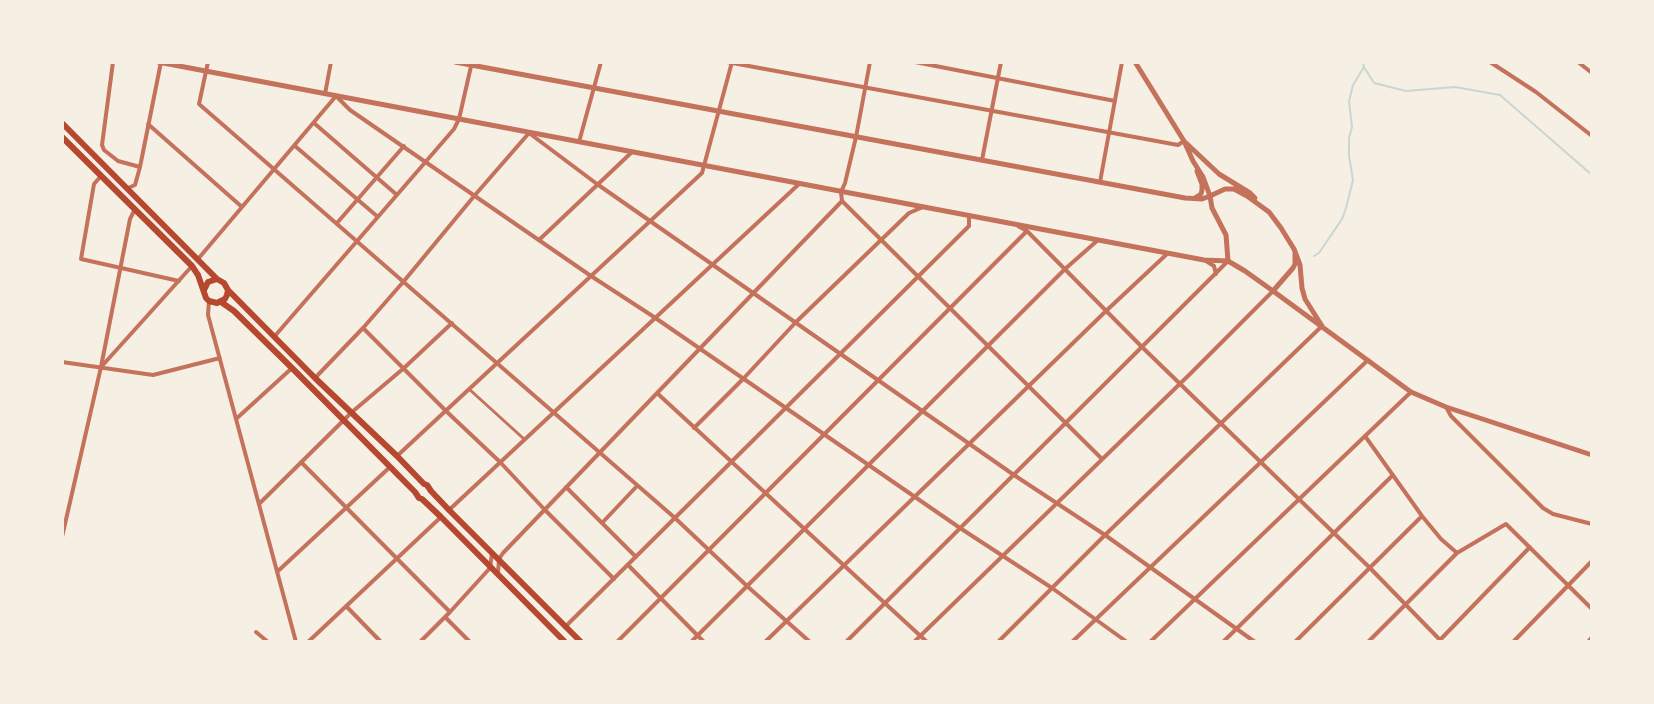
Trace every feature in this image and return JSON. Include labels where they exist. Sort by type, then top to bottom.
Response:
[{"type":"main road","points":[[62,123],[216,279],[224,282],[228,290],[315,378],[427,485],[449,510],[581,642]]},
{"type":"main road","points":[[62,137],[192,266],[198,275],[204,294],[210,301],[213,303],[221,302],[234,311],[416,495],[441,517],[560,640]]},
{"type":"main road","points":[[204,290],[208,282],[216,279]]},
{"type":"main road","points":[[221,302],[227,295],[228,290]]},
{"type":"main road","points":[[415,492],[418,486],[424,484]]},
{"type":"main road","points":[[422,499],[428,497],[431,491]]},
{"type":"street","points":[[113,62],[102,145],[104,150],[118,161],[140,166]]},
{"type":"street","points":[[208,62],[199,104],[358,240],[675,518],[810,642]]},
{"type":"street","points":[[325,94],[331,62]]},
{"type":"street","points":[[455,62],[1192,199],[1202,199],[1225,189],[1234,189],[1265,208]]},
{"type":"street","points":[[579,142],[601,62]]},
{"type":"street","points":[[870,62],[856,137],[841,192],[842,201],[1102,459]]},
{"type":"street","points":[[915,62],[1115,101]]},
{"type":"street","points":[[982,160],[1001,62]]},
{"type":"street","points":[[1100,182],[1122,62]]},
{"type":"street","points":[[1135,62],[1184,141],[1193,162],[1202,184],[1202,190],[1199,196],[1192,199]]},
{"type":"street","points":[[1490,62],[1536,92],[1592,136]]},
{"type":"street","points":[[1578,62],[1592,73]]},
{"type":"street","points":[[128,188],[135,185],[140,166],[160,63],[1204,260],[1228,261],[1322,326],[1411,392],[1446,407],[1592,455]]},
{"type":"street","points":[[397,456],[702,174],[730,63],[1178,145],[1184,141]]},
{"type":"street","points":[[274,336],[454,129],[472,64]]},
{"type":"street","points":[[198,259],[336,96]]},
{"type":"street","points":[[336,96],[350,110],[960,528],[1052,588],[1128,642]]},
{"type":"street","points":[[314,123],[397,195]]},
{"type":"street","points":[[148,124],[242,207]]},
{"type":"street","points":[[529,132],[597,184],[969,444],[1150,567],[1255,642]]},
{"type":"street","points":[[315,378],[363,328],[404,281],[529,132]]},
{"type":"street","points":[[1184,141],[1219,174],[1250,193],[1281,228],[1300,265],[1305,299],[1322,326]]},
{"type":"street","points":[[295,146],[378,217]]},
{"type":"street","points":[[337,223],[404,146]]},
{"type":"street","points":[[539,240],[632,152]]},
{"type":"street","points":[[846,642],[1228,261],[1226,235],[1212,208],[1204,177],[1193,162]]},
{"type":"street","points":[[101,176],[94,184],[81,259],[179,281]]},
{"type":"street","points":[[449,510],[799,184]]},
{"type":"street","points":[[498,575],[499,559],[503,553],[842,201]]},
{"type":"street","points":[[694,428],[796,322],[909,214],[924,207]]},
{"type":"street","points":[[62,537],[101,368],[119,268],[130,220],[135,209]]},
{"type":"street","points":[[566,626],[969,226],[970,216]]},
{"type":"street","points":[[1016,224],[1027,232],[1298,500],[1370,568],[1440,641],[1530,547]]},
{"type":"street","points":[[617,642],[1027,232]]},
{"type":"street","points":[[691,642],[1065,269],[1098,240]]},
{"type":"street","points":[[765,642],[1028,386],[1168,253]]},
{"type":"street","points":[[914,642],[1272,291],[1293,268],[1296,254]]},
{"type":"street","points":[[1204,260],[1214,266],[1216,274]]},
{"type":"street","points":[[101,368],[192,266]]},
{"type":"street","points":[[210,301],[208,315],[296,642]]},
{"type":"street","points":[[259,504],[352,412],[404,368],[452,323]]},
{"type":"street","points":[[998,642],[1322,326]]},
{"type":"street","points":[[363,328],[500,462],[614,579]]},
{"type":"street","points":[[62,362],[153,375],[220,358]]},
{"type":"street","points":[[1072,642],[1368,360]]},
{"type":"street","points":[[236,418],[292,368]]},
{"type":"street","points":[[469,389],[524,439]]},
{"type":"street","points":[[1150,642],[1411,392]]},
{"type":"street","points":[[657,393],[927,642]]},
{"type":"street","points":[[1446,407],[1450,416],[1543,508],[1554,514],[1592,524]]},
{"type":"street","points":[[1364,436],[1422,516],[1441,539],[1457,552]]},
{"type":"street","points":[[302,462],[450,612]]},
{"type":"street","points":[[277,572],[390,467]]},
{"type":"street","points":[[1223,642],[1394,475]]},
{"type":"street","points":[[602,522],[637,486]]},
{"type":"street","points":[[566,487],[636,557]]},
{"type":"street","points":[[1296,642],[1422,516]]},
{"type":"street","points":[[308,642],[441,517]]},
{"type":"street","points":[[1368,642],[1457,552],[1506,524],[1592,609]]},
{"type":"street","points":[[420,642],[490,568],[492,553]]},
{"type":"street","points":[[1513,642],[1592,561]]},
{"type":"street","points":[[628,565],[704,642]]},
{"type":"street","points":[[346,606],[381,642]]},
{"type":"street","points":[[445,617],[470,642]]},
{"type":"street","points":[[256,632],[268,642]]},
{"type":"street","points":[[1588,642],[1592,638]]},
{"type":"waterway","points":[[1363,62],[1374,83],[1406,91],[1455,87],[1500,95],[1592,175]]},
{"type":"waterway","points":[[1314,256],[1319,253],[1342,219],[1346,208],[1353,180],[1349,156],[1349,138],[1352,127],[1349,101],[1353,85],[1364,67]]}]
